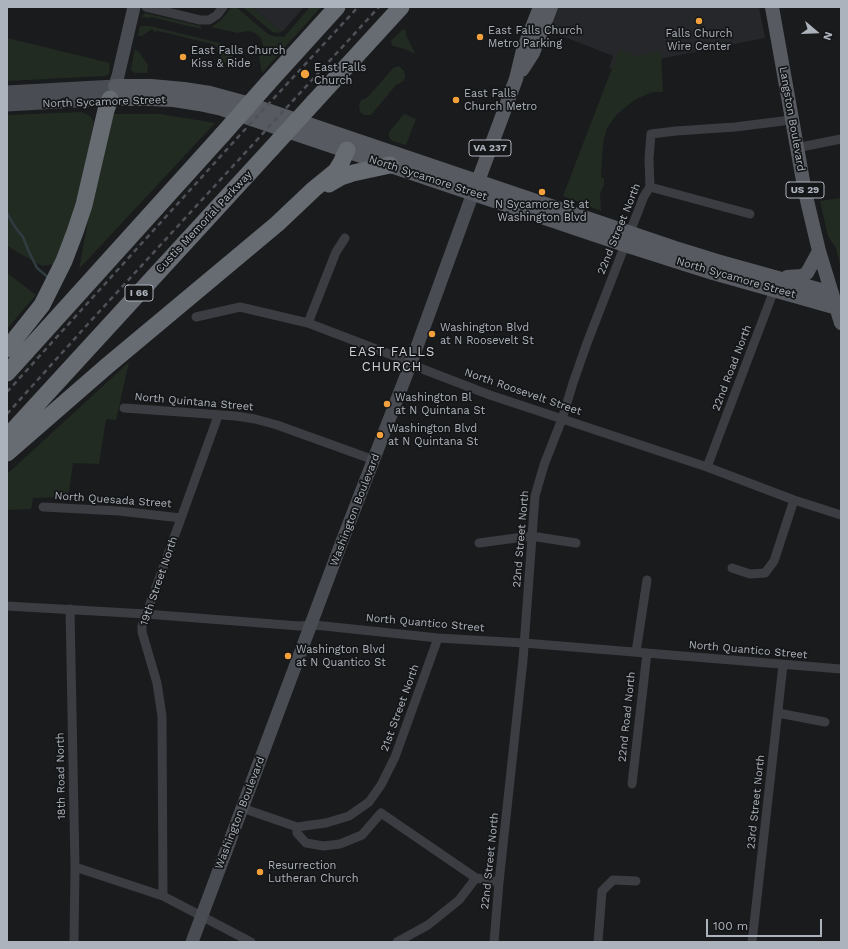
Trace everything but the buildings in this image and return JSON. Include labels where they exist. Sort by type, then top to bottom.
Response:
[{"type":"highway","points":[[7,372],[337,7]]},
{"type":"highway","name":"Custis Memorial Parkway","points":[[7,437],[401,7]]},
{"type":"highway","points":[[7,349],[42,304],[64,261],[82,212],[106,110],[112,93]]},
{"type":"highway","points":[[7,452],[293,210],[314,189],[336,171],[350,145]]},
{"type":"highway","points":[[293,210],[341,177],[390,165]]},
{"type":"main road","points":[[112,93],[119,73],[134,7]]},
{"type":"main road","name":"Washington Boulevard","points":[[192,942],[411,363],[516,79],[523,50],[540,7]]},
{"type":"main road","name":"Washington Boulevard","points":[[516,79],[533,53],[551,7]]},
{"type":"main road","name":"Langston Boulevard","points":[[772,7],[796,148],[819,252],[838,301],[841,323]]},
{"type":"main road","name":"North Sycamore Street","points":[[7,92],[112,93],[210,106],[350,145],[627,239],[716,261],[777,284],[838,301]]},
{"type":"main road","name":"North Sycamore Street","points":[[7,105],[112,93]]},
{"type":"main road","name":"North Sycamore Street","points":[[350,145],[390,165],[475,187]]},
{"type":"main road","points":[[777,284],[806,274],[819,252]]},
{"type":"street","points":[[146,7],[200,20],[209,20],[217,15],[223,7]]},
{"type":"street","name":"22nd Street North","points":[[494,942],[524,643],[535,496],[544,465],[562,419],[587,343],[644,196],[650,187],[649,159],[651,134],[738,127],[791,120]]},
{"type":"street","points":[[796,148],[841,139]]},
{"type":"street","points":[[650,187],[750,214]]},
{"type":"street","points":[[308,324],[336,252],[345,238]]},
{"type":"street","name":"22nd Road North","points":[[707,467],[777,284]]},
{"type":"street","name":"North Roosevelt Street","points":[[196,317],[240,307],[308,324],[490,395],[707,467],[794,500],[841,514]]},
{"type":"street","name":"North Quintana Street","points":[[124,408],[241,417],[266,422],[374,460]]},
{"type":"street","name":"19th Street North","points":[[163,896],[162,716],[157,683],[142,632],[142,626],[218,416]]},
{"type":"street","points":[[732,568],[750,574],[765,573],[774,561],[794,500]]},
{"type":"street","name":"North Quesada Street","points":[[43,507],[119,511],[181,518]]},
{"type":"street","points":[[478,543],[531,536],[576,543]]},
{"type":"street","points":[[636,652],[646,580]]},
{"type":"street","name":"North Quantico Street","points":[[7,606],[146,614],[299,626],[311,625],[438,638],[647,652],[841,669]]},
{"type":"street","name":"18th Road North","points":[[70,609],[75,867],[74,942]]},
{"type":"street","name":"21st Street North","points":[[297,827],[326,823],[349,816],[369,802],[381,785],[395,757],[438,638]]},
{"type":"street","name":"22nd Road North","points":[[632,784],[647,652]]},
{"type":"street","name":"23rd Street North","points":[[752,942],[783,665]]},
{"type":"street","points":[[778,713],[825,722]]},
{"type":"street","points":[[242,808],[297,827],[297,833],[306,844],[324,846],[340,844],[362,835],[380,813],[476,878],[499,882]]},
{"type":"street","points":[[75,867],[163,896],[251,942]]},
{"type":"street","points":[[397,942],[428,925],[459,900],[476,878]]},
{"type":"street","points":[[598,942],[602,891],[613,880],[636,881]]},
{"type":"shaded area","points":[[232,7],[236,7],[268,34],[284,37],[310,7],[321,7],[262,73],[259,58],[263,45],[261,38],[255,33],[248,31],[237,33],[211,27],[220,21]]},
{"type":"shaded area","points":[[243,7],[252,7],[279,30],[284,30],[278,33],[272,32]]},
{"type":"shaded area","points":[[252,7],[304,7],[284,30],[279,30]]},
{"type":"shaded area","points":[[557,7],[759,7],[765,38],[609,69],[613,56],[549,31]]},
{"type":"shaded area","points":[[145,13],[201,26],[201,29],[151,17],[141,17]]},
{"type":"shaded area","points":[[140,26],[150,26],[220,43],[230,50],[232,61],[227,63],[222,62],[220,49],[212,44],[158,31],[155,32],[152,29],[142,36],[139,36]]},
{"type":"shaded area","points":[[402,30],[406,30],[406,35],[415,54],[392,45],[391,41]]},
{"type":"shaded area","points":[[7,38],[110,63],[109,74],[105,76],[7,81]]},
{"type":"shaded area","points":[[135,49],[139,52],[148,65],[147,73],[135,73],[131,70]]},
{"type":"shaded area","points":[[619,50],[638,56],[661,51],[663,92],[653,92],[636,99],[617,114],[607,128],[602,156],[601,178],[604,178],[604,185],[600,194],[601,211],[563,196]]},
{"type":"shaded area","points":[[399,66],[404,71],[404,81],[396,85],[371,115],[364,115],[360,112],[359,106],[361,100],[367,98],[393,68]]},
{"type":"shaded area","points":[[82,112],[90,116],[94,122],[79,192],[67,232],[54,264],[42,266],[7,246],[7,115]]},
{"type":"shaded area","points":[[113,114],[160,114],[215,123],[79,269],[91,205]]},
{"type":"shaded area","points":[[404,114],[416,119],[406,145],[392,141],[389,137],[389,132]]},
{"type":"shaded area","points":[[841,198],[841,268],[836,248],[828,236],[820,201]]},
{"type":"shaded area","points":[[7,273],[36,295],[7,329]]},
{"type":"shaded area","points":[[129,362],[116,420],[106,419],[99,464],[73,463],[68,497],[33,498],[31,509],[7,510],[7,474]]},
{"type":"waterway","points":[[7,213],[23,237],[37,268],[49,278]]},
{"type":"railway","points":[[7,392],[358,7]]},
{"type":"railway","points":[[7,414],[379,7]]},
{"type":"place","name":"Falls Church Wire Center","points":[[699,21]]},
{"type":"place","name":"East Falls Church Metro Parking","points":[[480,37]]},
{"type":"place","name":"East Falls Church Kiss & Ride","points":[[183,57]]},
{"type":"place","name":"East Falls Church","points":[[305,74]]},
{"type":"place","name":"East Falls Church Metro","points":[[456,100]]},
{"type":"place","name":"N Sycamore St at Washington Blvd","points":[[542,192]]},
{"type":"place","name":"Washington Blvd at N Roosevelt St","points":[[432,334]]},
{"type":"place","name":"Washington Bl at N Quintana St","points":[[387,404]]},
{"type":"place","name":"Washington Blvd at N Quintana St","points":[[380,435]]},
{"type":"place","name":"Washington Blvd at N Quantico St","points":[[288,656]]},
{"type":"place","name":"Resurrection Lutheran Church","points":[[260,872]]},
{"type":"district","name":"EAST FALLS CHURCH","points":[[392,360]]}]
